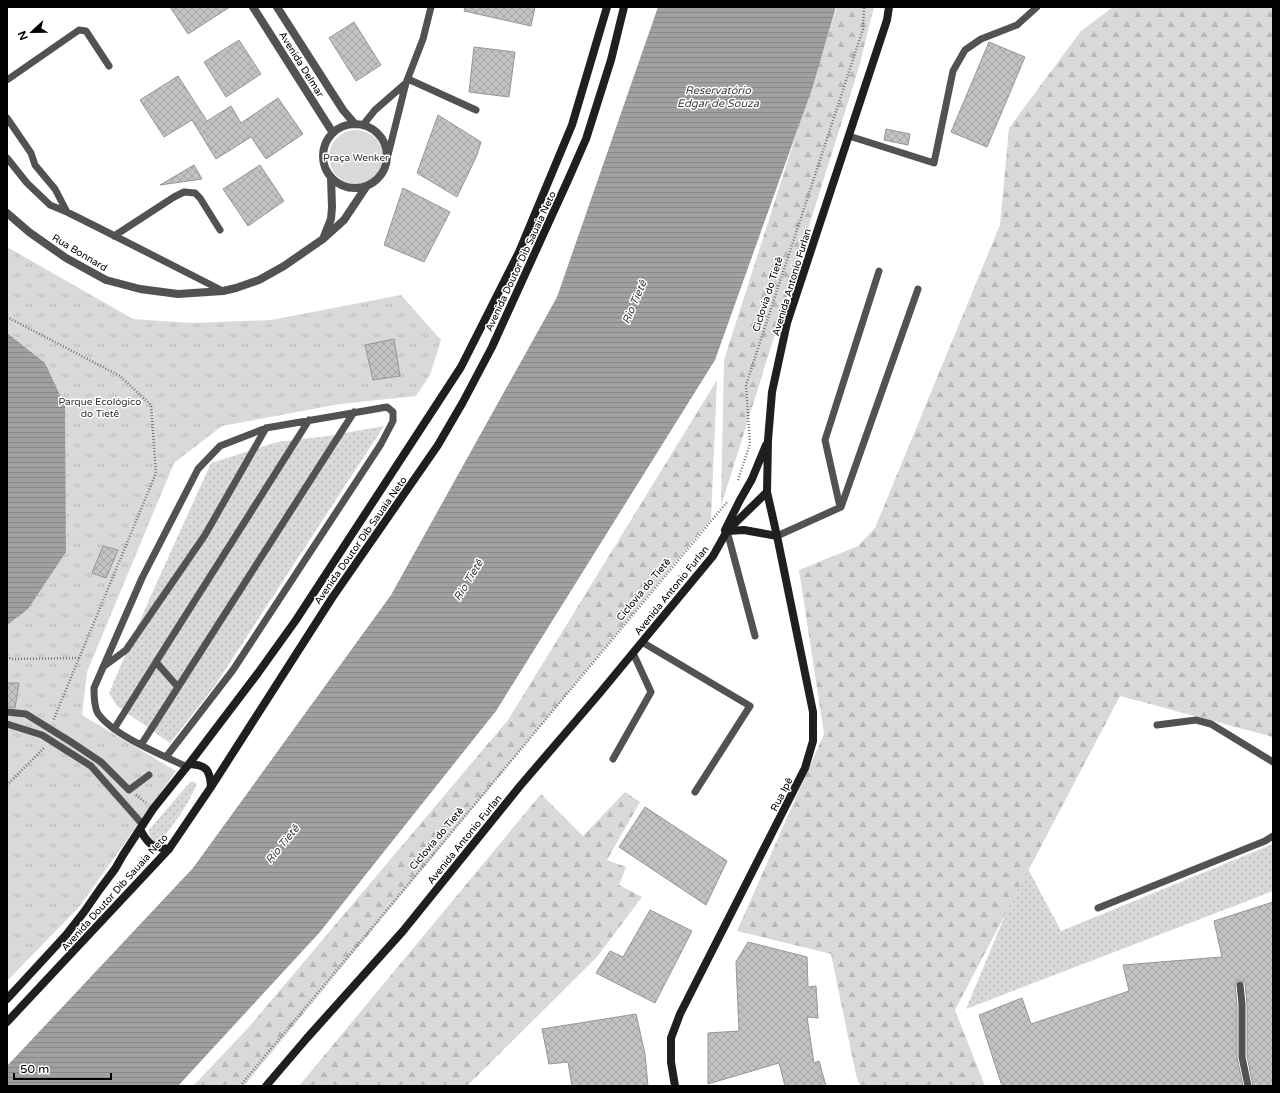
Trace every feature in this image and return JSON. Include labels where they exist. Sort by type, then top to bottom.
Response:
[{"type":"main road","name":"Avenida Doutor Dib Sauaia Neto","points":[[7,999],[66,935],[115,869],[154,809],[188,766],[296,620],[461,367],[519,252],[572,125],[607,7]]},
{"type":"main road","name":"Avenida Doutor Dib Sauaia Neto","points":[[7,1022],[169,849],[211,787],[332,598],[438,445],[467,396],[522,285],[586,139],[611,60],[624,7]]},
{"type":"main road","name":"Avenida Antonio Furlan","points":[[266,1086],[403,931],[520,786],[713,556],[727,531],[767,492],[768,440],[772,392],[787,323],[887,20],[889,7]]},
{"type":"main road","points":[[713,556],[752,478],[768,440]]},
{"type":"main road","name":"Rua Ipê","points":[[675,1086],[671,1062],[671,1038],[680,1014],[805,768],[813,741],[813,712],[767,492]]},
{"type":"main road","points":[[727,531],[744,530],[777,536]]},
{"type":"main road","points":[[188,766],[204,766],[208,769],[211,787]]},
{"type":"main road","points":[[142,827],[145,838],[151,845],[169,849]]},
{"type":"street","name":"Avenida Delmar","points":[[253,7],[333,133]]},
{"type":"street","name":"Avenida Delmar","points":[[277,7],[343,110],[359,124]]},
{"type":"street","points":[[359,124],[372,129],[380,136],[386,145],[388,155],[387,165],[375,182],[366,187],[357,189],[347,188],[338,184],[325,169],[323,150],[327,140],[339,128],[359,124]]},
{"type":"street","points":[[323,240],[331,213],[331,177]]},
{"type":"street","name":"Rua Bonnard","points":[[7,213],[29,232],[66,258],[106,280],[140,289],[178,294],[223,291],[259,280],[284,266],[323,240],[344,220],[366,187]]},
{"type":"lane","points":[[388,155],[407,81],[423,39],[431,7]]},
{"type":"lane","points":[[849,136],[934,163],[952,71],[965,50],[981,39],[1017,25],[1037,7]]},
{"type":"lane","points":[[7,80],[79,30],[86,31],[109,66]]},
{"type":"lane","points":[[359,124],[407,81]]},
{"type":"lane","points":[[407,81],[476,110]]},
{"type":"lane","points":[[7,118],[31,153],[34,165],[55,189],[67,212]]},
{"type":"lane","points":[[7,158],[27,183],[50,205],[67,212],[223,291]]},
{"type":"lane","points":[[114,236],[174,196],[184,192],[195,193],[200,198],[220,230]]},
{"type":"lane","points":[[840,507],[825,440],[879,271]]},
{"type":"lane","points":[[777,536],[840,507],[918,289]]},
{"type":"lane","points":[[166,757],[233,670],[381,444],[393,421],[393,412],[387,407],[266,428],[220,446],[198,470],[142,578],[94,688],[94,700],[98,714],[114,729],[141,745],[166,757],[188,766]]},
{"type":"lane","points":[[141,745],[354,412]]},
{"type":"lane","points":[[114,729],[309,420]]},
{"type":"lane","points":[[103,667],[126,650],[205,535],[266,428]]},
{"type":"lane","points":[[727,531],[755,636]]},
{"type":"lane","points":[[642,642],[750,706],[695,792]]},
{"type":"lane","points":[[613,759],[651,692],[633,653]]},
{"type":"lane","points":[[156,662],[178,686]]},
{"type":"lane","points":[[7,712],[26,714],[50,729],[101,762],[129,790],[149,775]]},
{"type":"lane","points":[[1157,725],[1196,720],[1211,724],[1273,762]]},
{"type":"lane","points":[[7,724],[42,734],[91,766],[142,827]]},
{"type":"lane","points":[[1098,908],[1265,841],[1273,836]]},
{"type":"lane","points":[[1240,986],[1242,1004],[1242,1057],[1248,1086]]},
{"type":"path","name":"Ciclovia do Tietê","points":[[737,485],[750,444],[746,385],[863,29],[864,7]]},
{"type":"path","points":[[7,317],[120,376],[151,405],[156,473],[50,729]]},
{"type":"path","name":"Ciclovia do Tietê","points":[[240,1086],[729,498]]},
{"type":"path","points":[[7,656],[11,659],[79,658]]},
{"type":"path","points":[[7,785],[51,740]]},
{"type":"path","points":[[129,790],[154,809]]},
{"type":"green space","points":[[837,7],[874,7],[859,67],[721,506],[724,360]]},
{"type":"green space","points":[[1113,7],[1273,7],[1273,737],[1120,696],[955,1010],[985,1086],[860,1086],[856,1075],[831,954],[737,931],[824,734],[799,570],[858,546],[875,528],[1000,225],[1009,128],[1081,31]]},
{"type":"green space","name":"Praça Wenker","points":[[351,130],[361,130],[371,134],[379,142],[383,152],[383,162],[379,172],[371,180],[361,184],[351,184],[341,180],[333,172],[329,162],[329,152],[333,142],[341,134]]},
{"type":"green space","name":"Parque Ecológico do Tietê","points":[[7,247],[133,319],[192,323],[271,320],[401,295],[441,340],[430,375],[416,396],[340,404],[222,426],[174,463],[87,672],[82,715],[176,771],[79,907],[7,981]]},
{"type":"green space","points":[[717,380],[711,519],[244,1086],[193,1086],[249,1027],[508,720]]},
{"type":"green space","points":[[384,426],[214,687],[170,743],[117,706],[109,693],[148,602],[211,463],[277,442],[328,436]]},
{"type":"green space","points":[[193,781],[197,784],[175,822],[158,843],[150,841],[149,830],[189,783]]},
{"type":"green space","points":[[625,792],[640,802],[607,860],[626,867],[619,885],[642,897],[597,957],[467,1086],[299,1086],[541,794],[583,836]]},
{"type":"green space","points":[[1273,844],[1273,891],[966,1009],[1026,865],[1061,931]]},
{"type":"water","name":"Reservatório Edgar de Souza","points":[[658,7],[836,7],[812,89],[715,360],[496,711],[320,932],[178,1086],[7,1086],[7,1066],[193,868],[391,595],[557,297]]},
{"type":"water","points":[[7,333],[45,363],[65,406],[66,552],[28,609],[7,625]]},
{"type":"building","points":[[170,7],[230,7],[188,34]]},
{"type":"building","points":[[465,7],[535,7],[531,26],[464,11]]},
{"type":"building","points":[[354,22],[381,65],[356,81],[329,38]]},
{"type":"building","points":[[239,40],[261,74],[226,97],[204,62]]},
{"type":"building","points":[[989,42],[1025,57],[987,147],[951,132]]},
{"type":"building","points":[[474,47],[515,52],[509,97],[469,92]]},
{"type":"building","points":[[178,76],[207,121],[231,106],[241,123],[278,98],[303,134],[266,159],[251,137],[216,159],[192,120],[164,137],[140,100]]},
{"type":"building","points":[[438,115],[481,142],[477,155],[457,197],[417,173]]},
{"type":"building","points":[[886,129],[910,134],[908,145],[884,140]]},
{"type":"building","points":[[194,165],[202,179],[160,185]]},
{"type":"building","points":[[260,165],[284,201],[248,226],[223,189]]},
{"type":"building","points":[[403,188],[450,212],[424,262],[384,245]]},
{"type":"building","points":[[394,339],[400,376],[373,380],[365,345]]},
{"type":"building","points":[[103,546],[118,550],[106,578],[92,573]]},
{"type":"building","points":[[7,683],[19,683],[15,708],[7,707]]},
{"type":"building","points":[[645,807],[727,861],[706,905],[619,847]]},
{"type":"building","points":[[1273,902],[1273,1086],[1253,1086],[1247,1056],[1247,1004],[1245,984],[1240,980],[1237,981],[1235,985],[1237,1004],[1237,1057],[1243,1086],[1002,1086],[979,1015],[1022,998],[1031,1024],[1129,991],[1123,965],[1222,957],[1214,921]]},
{"type":"building","points":[[650,910],[692,931],[655,1003],[596,973],[610,951],[623,957]]},
{"type":"building","points":[[748,942],[807,957],[808,987],[816,986],[818,1018],[807,1017],[814,1063],[819,1061],[826,1086],[785,1086],[779,1063],[708,1084],[708,1033],[739,1031],[736,962]]},
{"type":"building","points":[[636,1014],[645,1054],[648,1086],[572,1086],[568,1062],[549,1064],[542,1029]]},
{"type":"water label","name":"Rio Tietê","points":[[634,302]]},
{"type":"water label","name":"Rio Tietê","points":[[468,580]]},
{"type":"water label","name":"Rio Tietê","points":[[282,844]]}]
